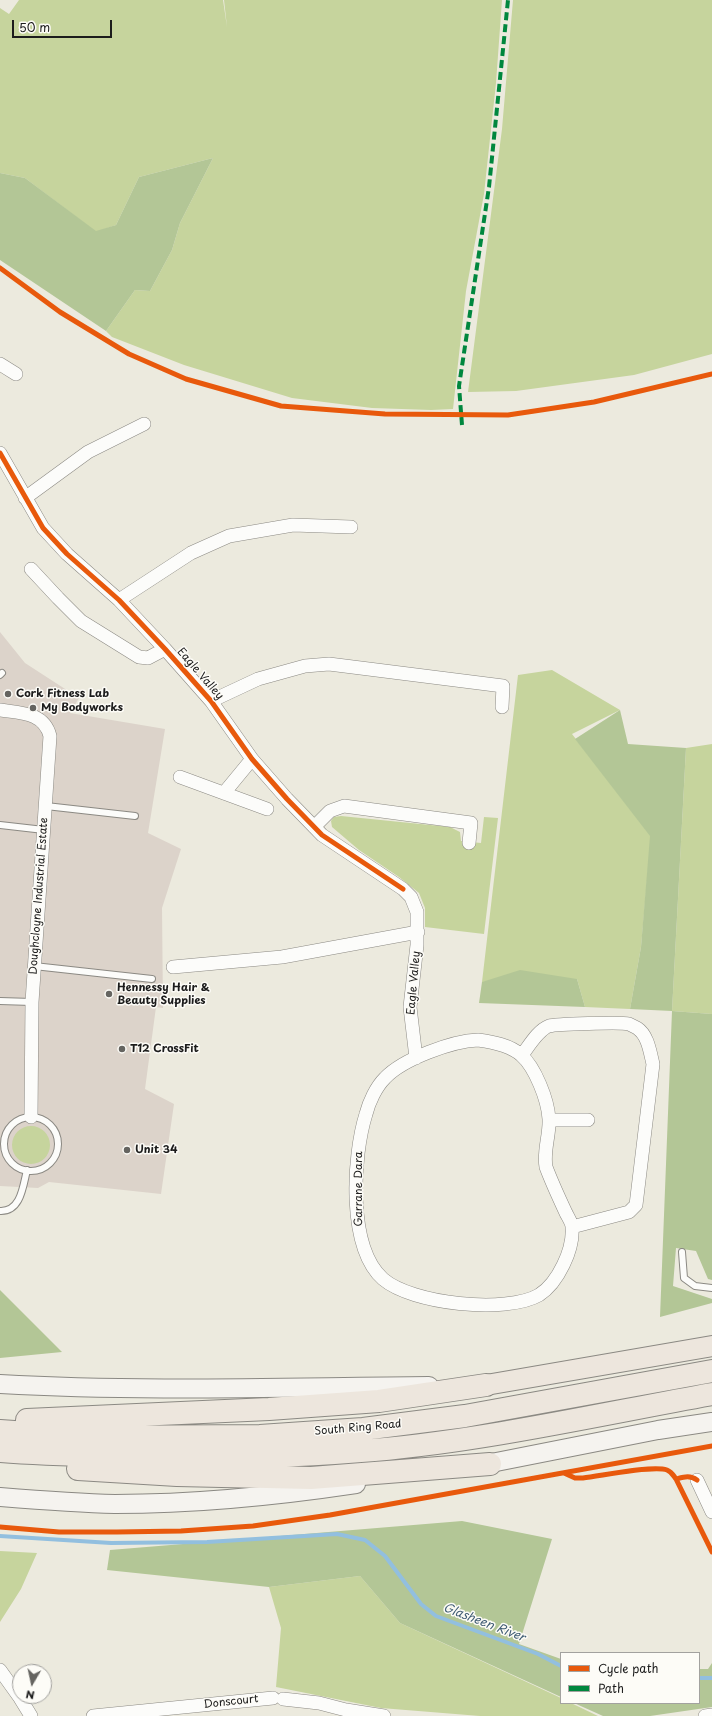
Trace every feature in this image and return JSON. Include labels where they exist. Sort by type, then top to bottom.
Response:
[{"type":"highway","name":"South Ring Road","points":[[0,1432],[85,1437],[260,1436],[363,1429],[465,1416],[712,1371]]},
{"type":"highway","points":[[0,1420],[42,1421],[277,1409],[380,1401],[486,1385]]},
{"type":"highway","name":"South Ring Road","points":[[0,1451],[38,1454],[187,1457],[278,1456],[375,1450],[488,1434],[712,1394]]},
{"type":"highway","points":[[0,1460],[36,1467],[178,1475],[311,1478],[490,1464]]},
{"type":"main road","points":[[0,1384],[51,1387],[189,1388],[486,1385],[710,1345]]},
{"type":"main road","points":[[0,1497],[115,1504],[214,1501],[303,1492],[490,1464],[658,1430],[712,1422]]},
{"type":"street","points":[[0,364],[16,374]]},
{"type":"street","points":[[25,498],[88,452],[144,424]]},
{"type":"street","name":"Eagle Valley","points":[[0,453],[25,498],[44,528],[67,554],[119,600],[165,649],[211,701],[252,759],[314,827],[332,842],[403,889],[411,897],[417,912],[418,932],[410,1006],[416,1058]]},
{"type":"street","points":[[119,600],[191,553],[228,536],[294,525],[351,527]]},
{"type":"street","name":"Eagle Valley","points":[[31,569],[81,621],[139,657],[148,658],[165,649]]},
{"type":"street","name":"Eagle Valley","points":[[211,701],[258,679],[305,666],[329,664],[503,686],[502,707]]},
{"type":"street","name":"Doughcloyne Industrial Estate","points":[[0,710],[33,716],[41,720],[49,730],[51,744],[32,1002],[31,1117]]},
{"type":"street","points":[[224,793],[252,759]]},
{"type":"street","points":[[180,777],[267,809]]},
{"type":"street","points":[[314,827],[330,811],[344,806],[471,823],[469,843]]},
{"type":"street","points":[[173,967],[282,957],[418,932]]},
{"type":"street","points":[[628,1024],[638,1028],[645,1036],[650,1049],[653,1064],[636,1205],[629,1212],[572,1227],[546,1167],[544,1157],[549,1120],[547,1108],[540,1086],[522,1055],[542,1031],[549,1026],[628,1024]]},
{"type":"street","name":"Garrane Dara","points":[[522,1055],[510,1048],[491,1042],[478,1040],[455,1043],[416,1058],[392,1072],[380,1084],[367,1110],[360,1137],[357,1162],[358,1223],[364,1248],[375,1270],[383,1279],[410,1292],[448,1302],[484,1305],[528,1299],[546,1290],[559,1275],[563,1266],[569,1248],[572,1227]]},
{"type":"street","points":[[549,1120],[588,1120]]},
{"type":"street","points":[[697,1480],[712,1512]]},
{"type":"street","points":[[0,1670],[31,1716]]},
{"type":"street","name":"Donscourt","points":[[92,1716],[278,1698],[319,1703],[346,1713],[384,1716]]},
{"type":"street","points":[[706,1716],[712,1715]]},
{"type":"lane","points":[[46,806],[135,816]]},
{"type":"lane","points":[[0,825],[44,830]]},
{"type":"lane","points":[[34,966],[152,979]]},
{"type":"lane","points":[[0,1001],[32,1002]]},
{"type":"lane","points":[[31,1117],[48,1123],[56,1134],[58,1146],[56,1155],[44,1168],[27,1170],[18,1168],[11,1162],[6,1155],[4,1146],[5,1137],[9,1129],[15,1123],[31,1117]]},
{"type":"lane","points":[[0,1211],[8,1210],[17,1204],[22,1194],[27,1170]]},
{"type":"lane","points":[[682,1252],[684,1278],[695,1286],[712,1288]]},
{"type":"shaded area","points":[[0,632],[25,663],[79,698],[70,713],[165,729],[148,833],[181,849],[162,908],[163,1008],[156,1007],[145,1089],[174,1104],[161,1194],[49,1182],[38,1188],[0,1186]]},
{"type":"green space","points":[[19,0],[223,0],[227,27],[224,0],[502,0],[496,83],[484,194],[466,291],[453,409],[431,410],[372,408],[292,398],[184,365],[112,337],[106,331],[135,290],[150,291],[172,250],[180,223],[213,158],[139,177],[116,225],[96,232],[25,178],[0,173],[0,8],[9,14]]},
{"type":"green space","points":[[513,0],[712,0],[712,354],[634,375],[516,391],[468,392],[502,129]]},
{"type":"green space","points":[[213,158],[180,223],[172,250],[150,291],[135,290],[106,331],[0,260],[0,173],[25,178],[96,231],[116,225],[139,177]]},
{"type":"green space","points":[[552,670],[620,710],[572,734],[651,836],[641,947],[630,1009],[585,1007],[577,979],[482,982],[518,675]]},
{"type":"green space","points":[[620,710],[628,744],[686,748],[672,1011],[630,1009],[641,947],[650,836],[575,739]]},
{"type":"green space","points":[[712,744],[712,1014],[672,1011],[686,748]]},
{"type":"green space","points":[[341,816],[450,827],[460,832],[461,841],[481,843],[484,817],[498,818],[484,934],[425,927],[425,908],[419,893],[399,877],[359,850],[332,827],[331,821],[334,817]]},
{"type":"green space","points":[[520,970],[577,979],[585,1007],[479,1003],[482,982]]},
{"type":"green space","points":[[672,1011],[712,1014],[712,1280],[708,1279],[696,1251],[676,1248],[673,1286],[712,1299],[712,1303],[660,1317]]},
{"type":"green space","points":[[31,1126],[44,1132],[50,1145],[44,1158],[31,1164],[18,1158],[12,1145],[18,1132]]},
{"type":"green space","points":[[0,1290],[62,1352],[0,1358]]},
{"type":"green space","points":[[462,1521],[552,1539],[519,1644],[560,1659],[560,1697],[400,1623],[360,1576],[269,1587],[107,1570],[110,1550]]},
{"type":"green space","points":[[0,1551],[37,1553],[21,1589],[0,1622]]},
{"type":"green space","points":[[360,1576],[400,1623],[560,1698],[560,1704],[573,1704],[598,1716],[480,1716],[381,1708],[276,1687],[281,1628],[269,1587]]},
{"type":"green space","points":[[712,1663],[712,1707],[650,1716],[603,1716],[576,1704],[700,1704],[700,1669],[708,1669]]},
{"type":"waterway","name":"Glasheen River","points":[[0,1536],[111,1543],[207,1542],[337,1534],[365,1540],[385,1556],[421,1604],[436,1616],[538,1654],[560,1665]]},
{"type":"waterway","name":"Glasheen River","points":[[700,1678],[712,1678]]},
{"type":"marked path","points":[[462,425],[459,386],[489,187],[508,0]]},
{"type":"cycle path","points":[[0,268],[60,312],[129,354],[186,379],[281,406],[385,414],[508,415],[594,402],[712,374]]},
{"type":"cycle path","points":[[0,453],[43,528],[67,554],[119,600],[165,649],[211,701],[252,759],[287,799],[322,835],[403,889]]},
{"type":"cycle path","points":[[0,1527],[59,1532],[117,1532],[181,1531],[253,1526],[330,1515],[712,1446]]},
{"type":"cycle path","points":[[564,1473],[575,1478],[583,1478],[639,1470],[660,1469],[669,1471],[676,1479],[689,1477],[697,1480]]},
{"type":"cycle path","points":[[676,1479],[712,1552]]},
{"type":"place","name":"Cork Fitness Lab","points":[[8,694]]},
{"type":"place","name":"My Bodyworks","points":[[33,708]]},
{"type":"place","name":"Hennessy Hair & Beauty Supplies","points":[[109,994]]},
{"type":"place","name":"T12 CrossFit","points":[[122,1049]]},
{"type":"place","name":"Unit 34","points":[[127,1150]]}]
